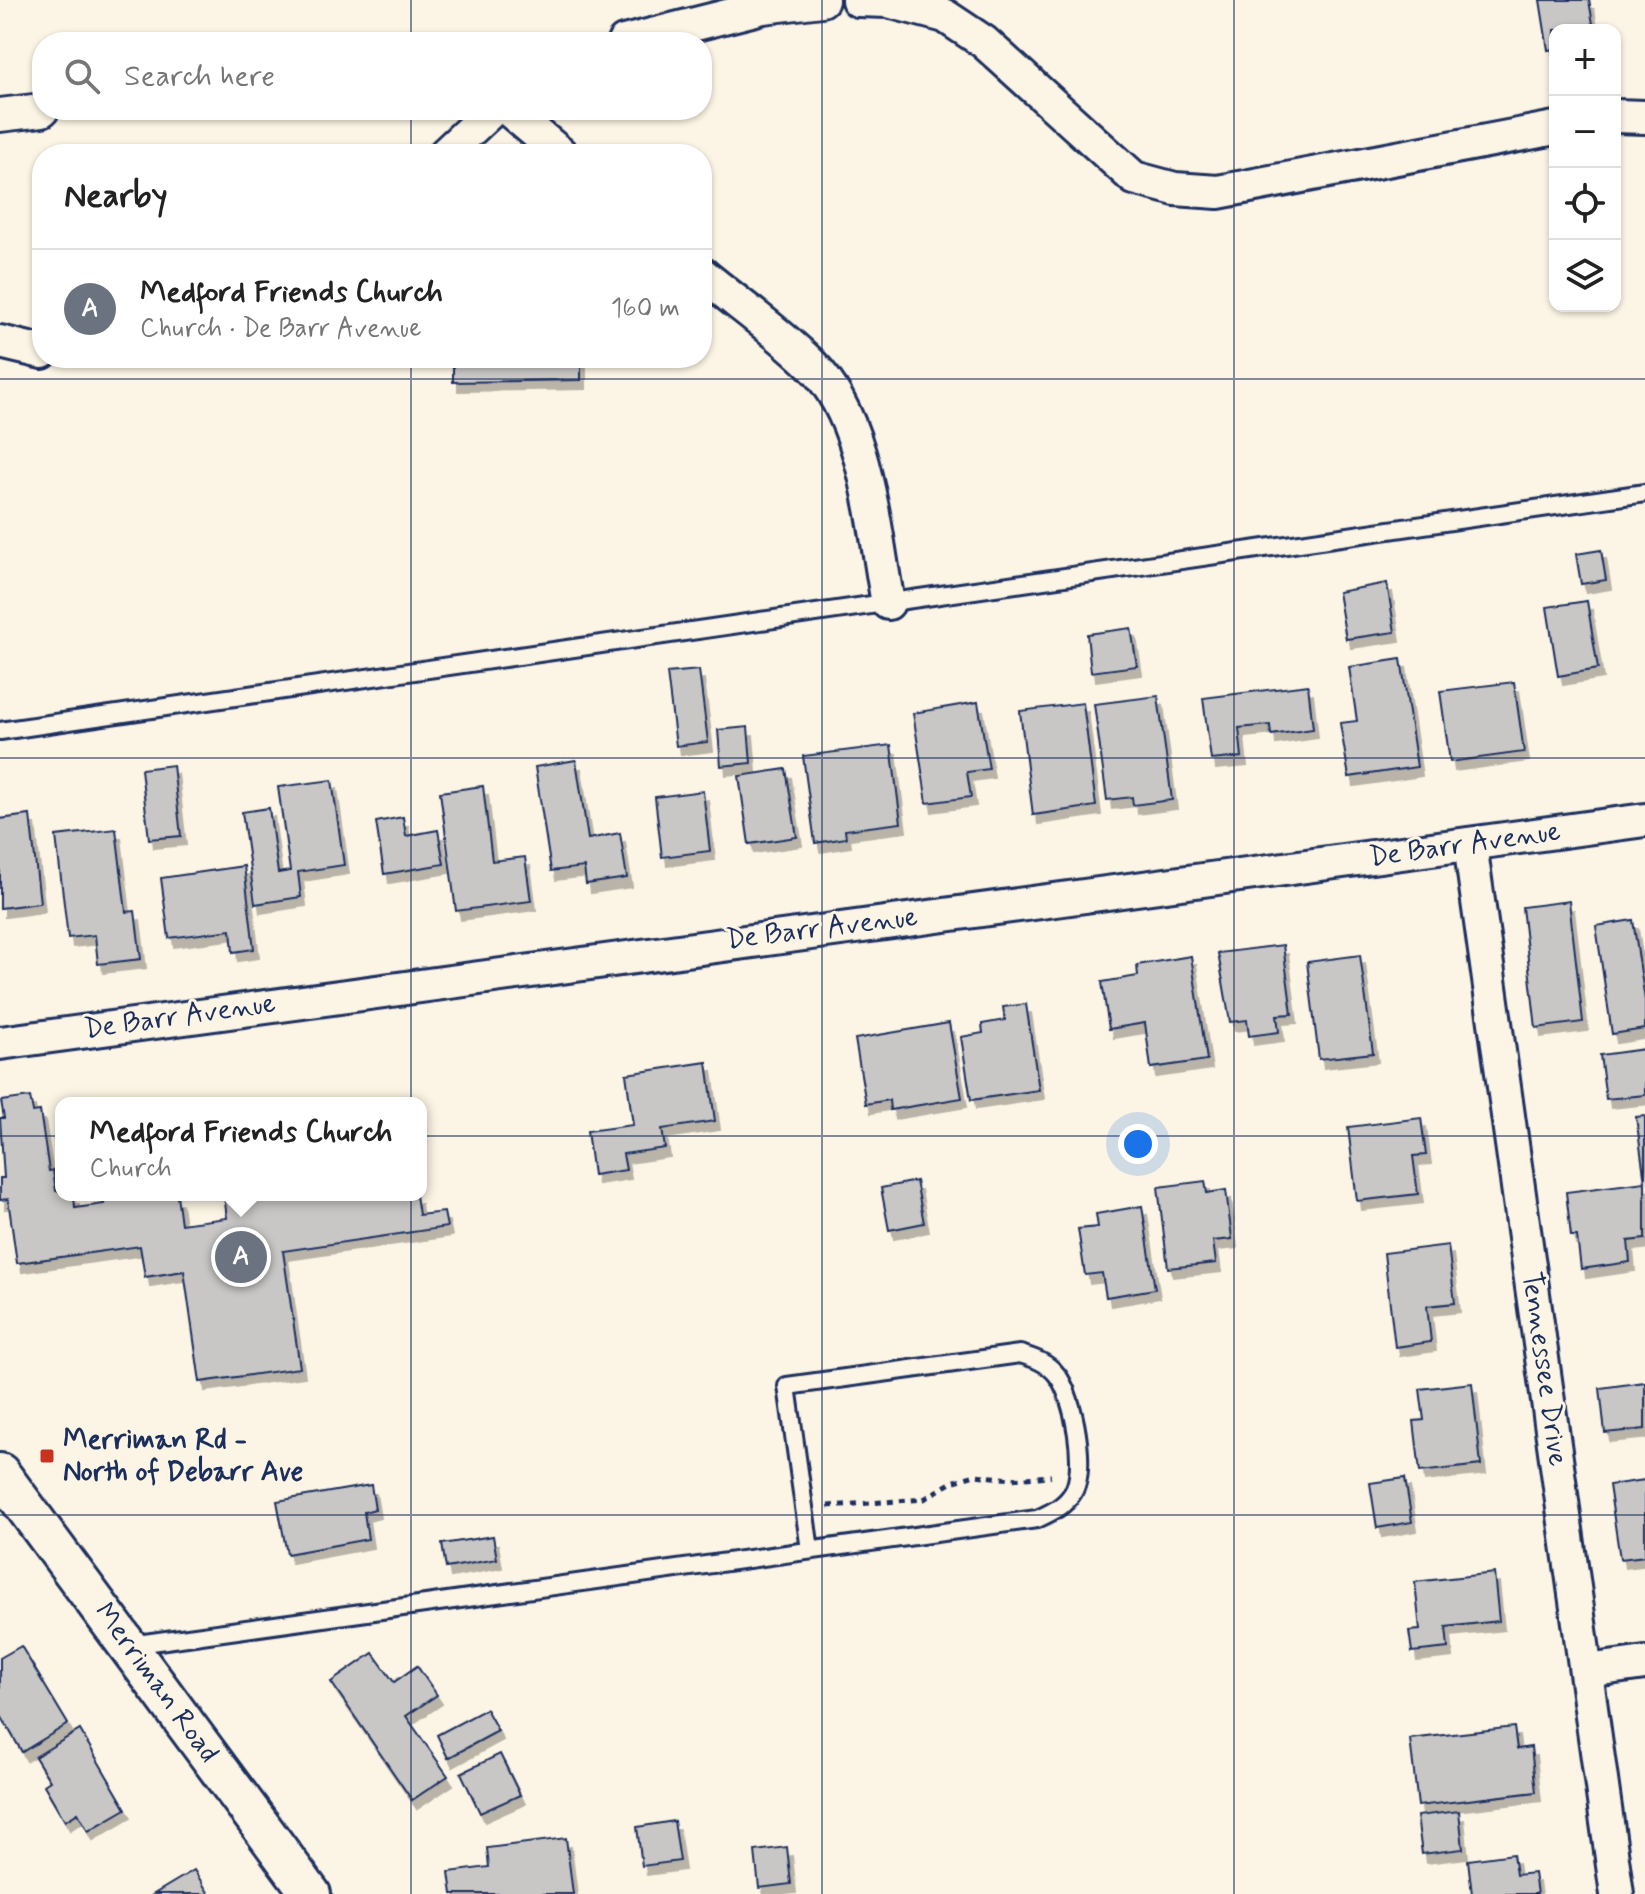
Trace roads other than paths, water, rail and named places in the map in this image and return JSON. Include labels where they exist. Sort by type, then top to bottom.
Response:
[{"type":"street","points":[[664,32],[763,7],[822,0]]},
{"type":"street","points":[[858,0],[888,1],[945,16],[984,42],[1134,178],[1175,189],[1218,192],[1549,129]]},
{"type":"street","points":[[0,115],[32,111]]},
{"type":"street","points":[[1621,116],[1645,117]]},
{"type":"street","points":[[456,144],[481,120]]},
{"type":"street","points":[[521,120],[549,144]]},
{"type":"street","points":[[712,282],[811,364],[837,398],[858,448],[888,603]]},
{"type":"street","points":[[0,342],[32,350]]},
{"type":"street","name":"De Barr Avenue","points":[[0,1043],[719,942],[1645,820]]},
{"type":"street","name":"Tennessee Drive","points":[[1470,844],[1617,1894]]},
{"type":"street","name":"Merriman Road","points":[[0,1473],[311,1894]]},
{"type":"street","points":[[1587,1671],[1645,1663]]},
{"type":"lane","points":[[0,731],[1645,493]]},
{"type":"lane","points":[[127,1645],[1037,1519],[1060,1508],[1073,1493],[1080,1476],[1069,1392],[1056,1372],[1037,1359],[1020,1354],[787,1386],[810,1550]]},
{"type":"place","name":"Medford Friends Church","points":[[241,1257]]},
{"type":"place","name":"Merriman Rd - North of Debarr Ave","points":[[47,1456]]}]
